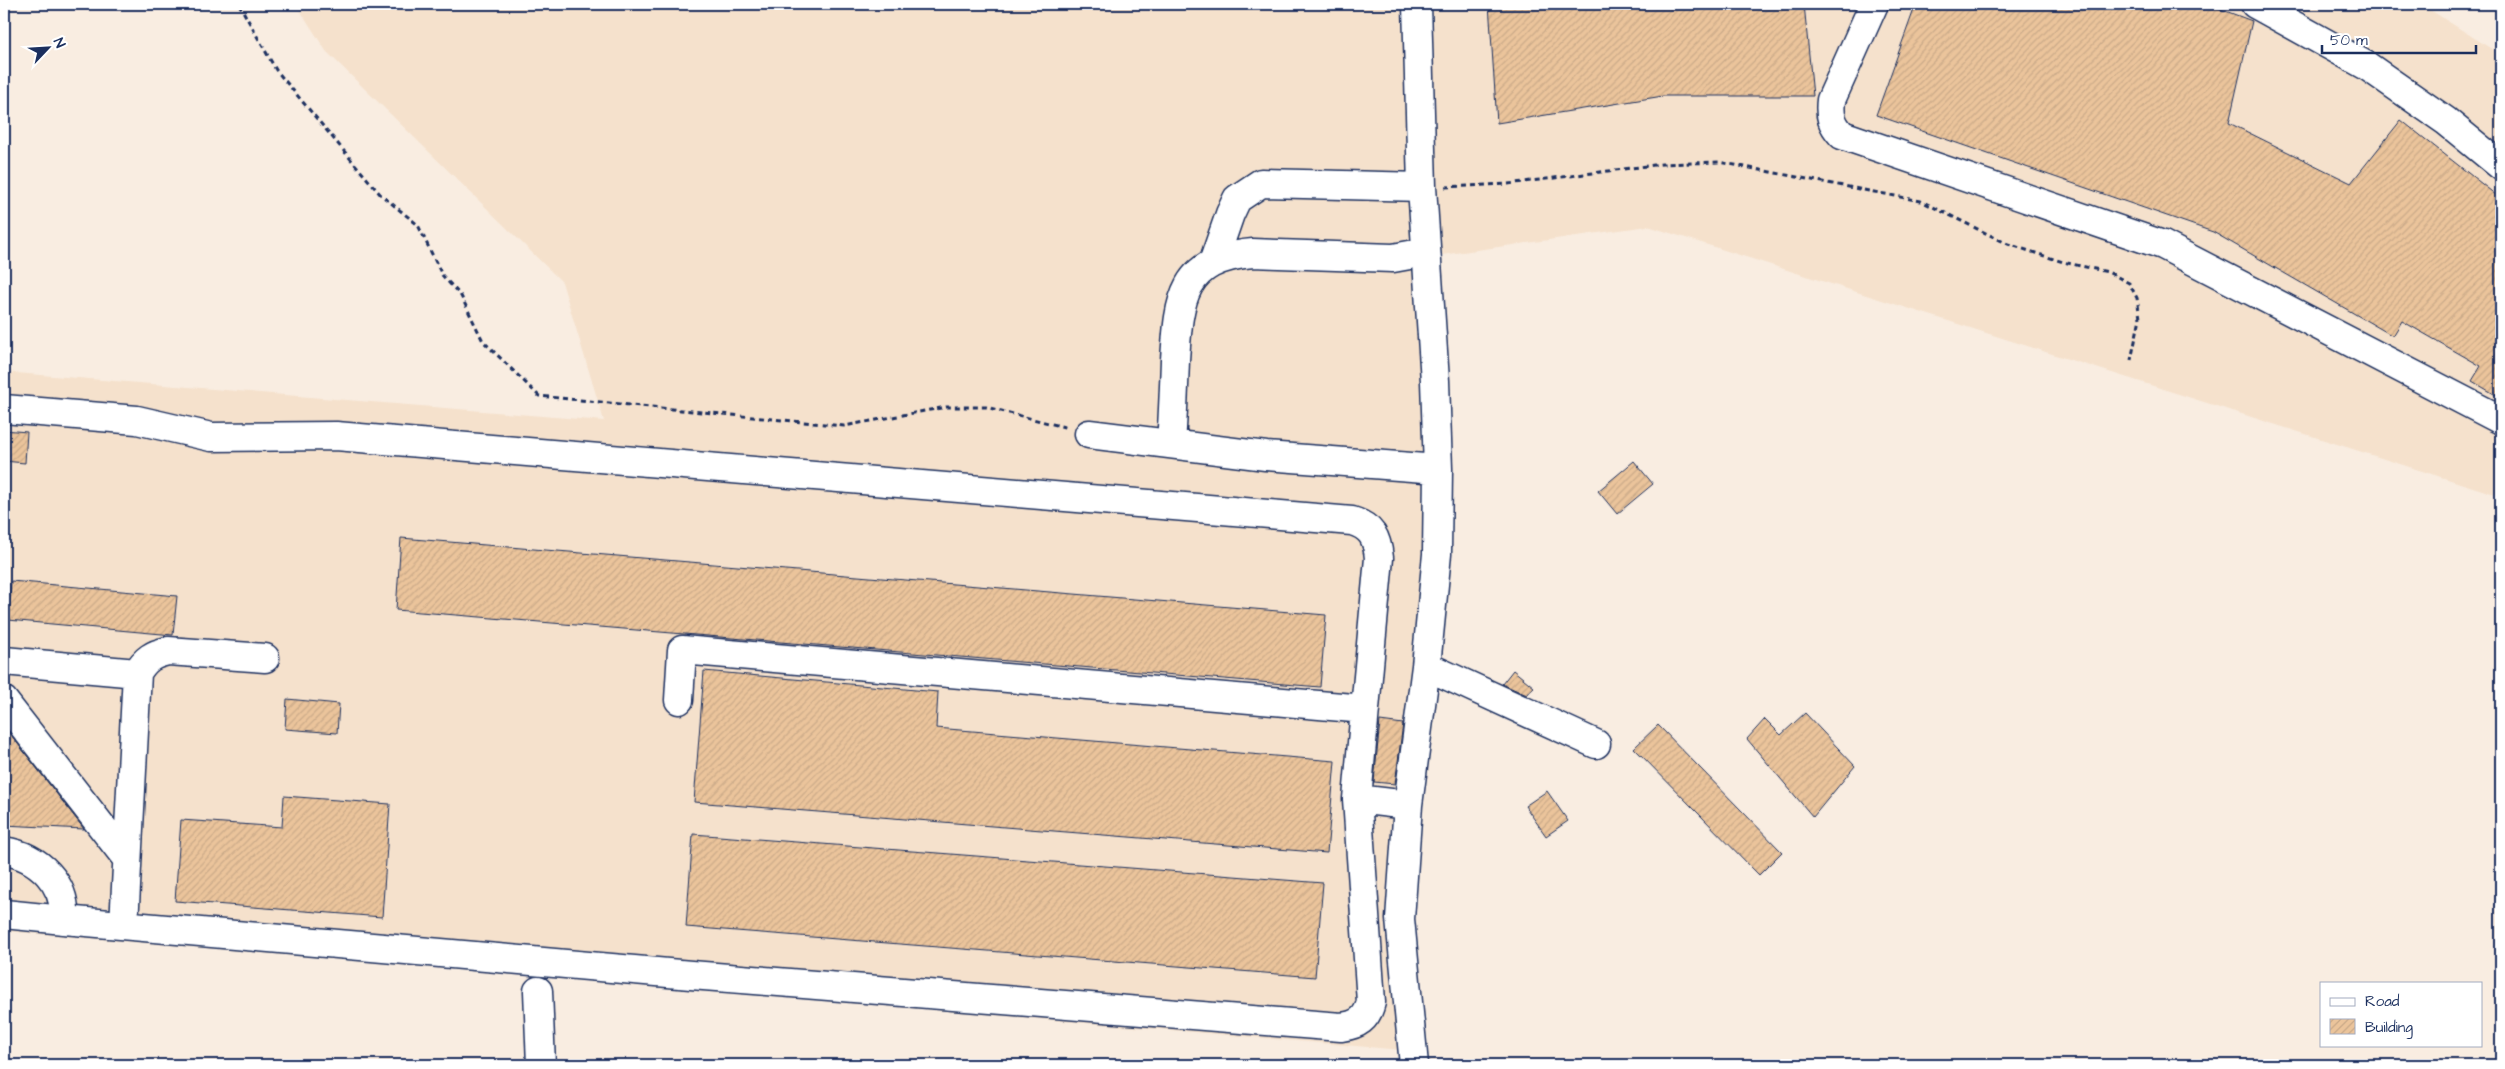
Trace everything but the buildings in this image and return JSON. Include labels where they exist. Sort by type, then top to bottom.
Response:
[{"type":"street","points":[[1414,1065],[1400,919],[1408,805],[1426,666],[1437,554],[1438,469],[1435,381],[1422,187],[1417,4]]},
{"type":"street","points":[[1874,4],[1830,100],[1829,112],[1832,124],[1842,135],[2163,245],[2501,420]]},
{"type":"street","points":[[2255,4],[2367,66],[2446,121],[2501,166]]},
{"type":"street","points":[[1214,260],[1237,199],[1261,183],[1422,187]]},
{"type":"street","points":[[1171,444],[1178,312],[1187,289],[1199,272],[1214,260],[1235,254],[1253,253],[1393,258],[1426,252]]},
{"type":"street","points":[[4,409],[137,420],[210,436],[336,436],[1352,521],[1364,525],[1372,534],[1378,545],[1379,558],[1357,799],[1371,1002],[1368,1013],[1361,1021],[1346,1027],[691,975],[4,914]]},
{"type":"street","points":[[1089,434],[1266,456],[1438,469]]},
{"type":"street","points":[[679,700],[682,650],[1366,709]]},
{"type":"street","points":[[124,925],[137,673],[142,663],[154,654],[168,651],[265,658]]},
{"type":"street","points":[[4,661],[137,673]]},
{"type":"street","points":[[1426,666],[1596,744]]},
{"type":"street","points":[[4,701],[127,859]]},
{"type":"street","points":[[1357,799],[1408,805]]},
{"type":"street","points":[[4,851],[36,864],[49,874],[60,889],[65,905],[64,920]]},
{"type":"street","points":[[538,991],[541,1065]]},
{"type":"path","points":[[239,4],[276,70],[380,194],[418,225],[442,275],[462,296],[483,341],[539,396],[844,426],[946,407],[986,407],[1089,434]]},
{"type":"path","points":[[1422,187],[1508,184],[1662,164],[1719,162],[1921,201],[2008,244],[2064,262],[2108,272],[2128,283],[2137,298],[2140,318],[2131,360]]},
{"type":"shaded area","points":[[296,4],[2421,4],[2501,55],[2501,496],[1648,226],[1420,258],[1425,526],[1399,773],[1403,1050],[4,931],[4,372],[604,421],[562,282],[326,51]]}]
